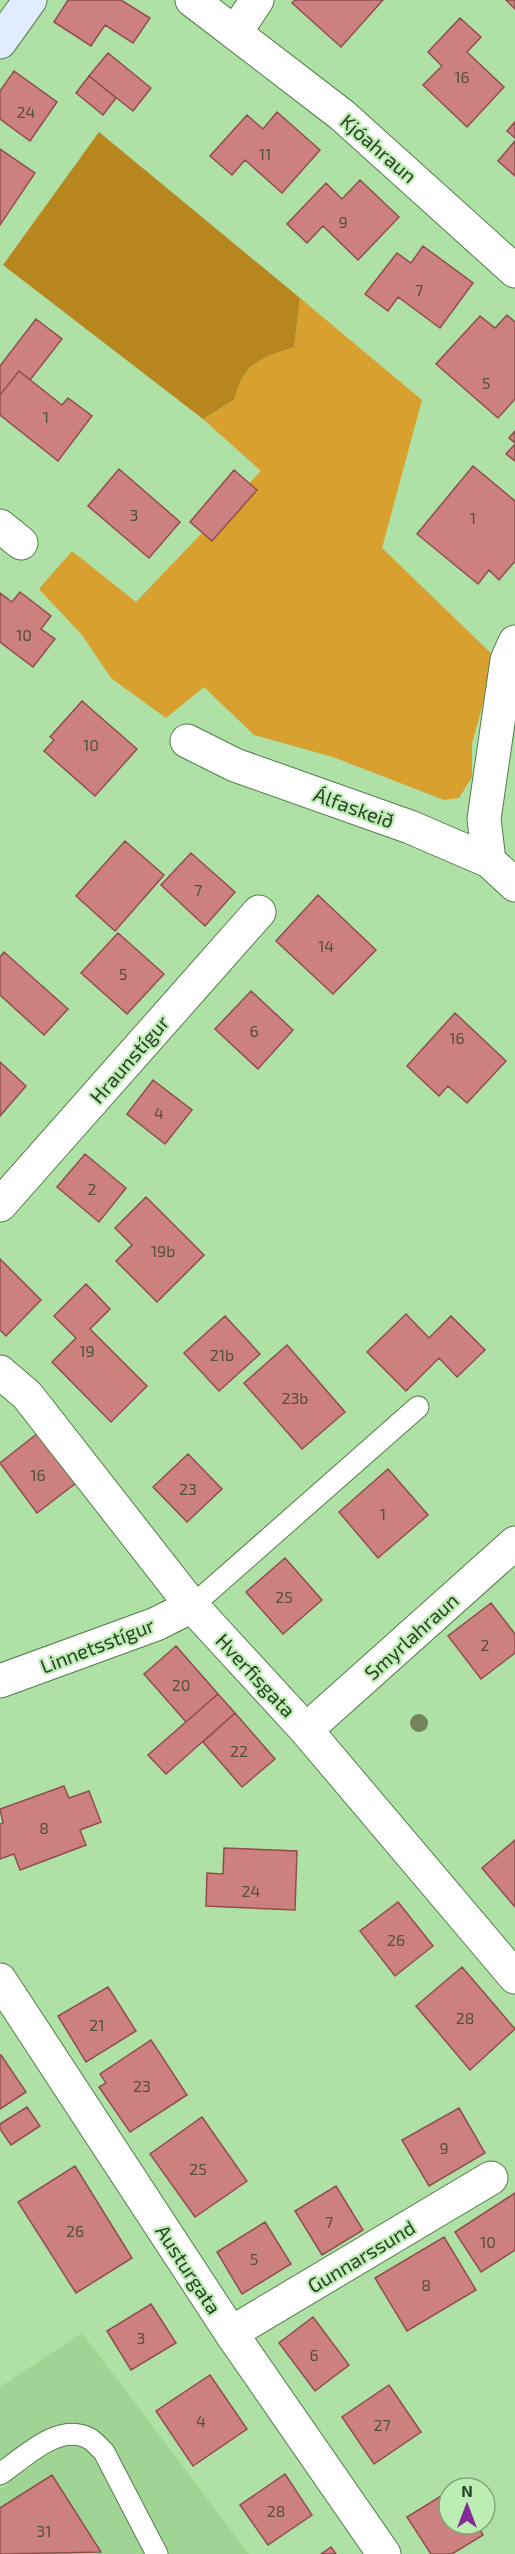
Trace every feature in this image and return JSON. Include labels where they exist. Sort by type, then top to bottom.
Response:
[{"type":"main road","points":[[0,42],[30,0]]},
{"type":"street","name":"Kjóahraun","points":[[192,0],[342,115],[515,271]]},
{"type":"street","points":[[235,33],[257,0]]},
{"type":"street","points":[[489,861],[484,819],[507,660],[515,642]]},
{"type":"street","name":"Álfaskeið","points":[[187,741],[235,765],[410,827],[489,861],[515,885]]},
{"type":"street","name":"Hraunstígur","points":[[0,1205],[259,912]]},
{"type":"street","name":"Hverfisgata","points":[[0,1372],[27,1395],[192,1606],[306,1730],[515,1977]]},
{"type":"street","name":"Smyrlahraun","points":[[306,1730],[515,1543]]},
{"type":"street","name":"Linnetsstígur","points":[[0,1681],[156,1624],[192,1606]]},
{"type":"street","name":"Austurgata","points":[[0,1980],[231,2334],[384,2554]]},
{"type":"street","name":"Gunnarssund","points":[[231,2334],[491,2178]]},
{"type":"lane","points":[[192,1606],[418,1407]]},
{"type":"lane","points":[[0,2474],[57,2435],[75,2434],[91,2440],[104,2452],[157,2554]]},
{"type":"shaded area","points":[[99,132],[300,298],[294,347],[271,355],[255,364],[243,378],[234,400],[203,419],[3,265]]},
{"type":"shaded area","points":[[300,298],[422,400],[382,548],[496,658],[472,743],[472,777],[459,798],[444,800],[333,757],[254,735],[204,687],[166,718],[111,678],[82,635],[39,589],[72,551],[136,602],[261,471],[203,419],[233,401],[242,378],[255,364],[271,355],[294,347]]},
{"type":"shaded area","points":[[82,2333],[249,2554],[0,2554],[0,2489],[8,2485],[0,2474],[0,2387]]},
{"type":"building","points":[[68,0],[121,0],[150,18],[133,43],[105,25],[91,46],[54,22]]},
{"type":"building","points":[[295,0],[383,0],[341,47],[292,3]]},
{"type":"building","points":[[506,0],[515,0],[515,9]]},
{"type":"building","points":[[460,18],[481,37],[467,52],[504,87],[467,127],[423,85],[442,66],[428,52]]},
{"type":"building","points":[[108,53],[151,88],[133,111],[89,76]]},
{"type":"building","points":[[14,71],[57,102],[30,141],[0,119],[0,91]]},
{"type":"building","points":[[89,76],[116,98],[103,115],[76,93]]},
{"type":"building","points":[[277,112],[320,150],[282,193],[245,160],[232,175],[210,156],[247,115],[263,129]]},
{"type":"building","points":[[515,122],[515,138],[507,131]]},
{"type":"building","points":[[515,141],[515,176],[498,161]]},
{"type":"building","points":[[0,149],[35,173],[0,225]]},
{"type":"building","points":[[360,180],[399,217],[358,260],[323,226],[307,243],[287,224],[326,183],[342,199]]},
{"type":"building","points":[[423,246],[473,283],[440,328],[398,297],[388,311],[365,294],[397,253],[411,263]]},
{"type":"building","points":[[507,315],[515,322],[515,399],[498,418],[436,364],[480,316],[495,328]]},
{"type":"building","points":[[36,319],[62,339],[30,380],[19,371],[0,395],[0,366]]},
{"type":"building","points":[[19,371],[62,405],[68,398],[92,416],[58,461],[0,415],[0,395]]},
{"type":"building","points":[[515,431],[515,443],[509,438]]},
{"type":"building","points":[[515,444],[515,461],[506,454]]},
{"type":"building","points":[[473,466],[515,501],[515,561],[499,580],[489,570],[478,584],[417,534]]},
{"type":"building","points":[[119,469],[180,522],[149,558],[88,506]]},
{"type":"building","points":[[234,470],[257,490],[212,541],[190,522]]},
{"type":"building","points":[[20,592],[51,616],[41,629],[55,639],[33,667],[0,642],[0,593],[12,602]]},
{"type":"building","points":[[82,701],[137,749],[95,796],[44,751],[54,740],[50,737]]},
{"type":"building","points":[[125,841],[164,875],[115,931],[76,896]]},
{"type":"building","points":[[191,853],[235,892],[205,926],[161,885]]},
{"type":"building","points":[[318,895],[376,950],[333,994],[276,941]]},
{"type":"building","points":[[118,933],[164,974],[127,1014],[81,973]]},
{"type":"building","points":[[4,952],[68,1009],[44,1035],[0,995],[0,957]]},
{"type":"building","points":[[251,991],[293,1030],[258,1069],[215,1029]]},
{"type":"building","points":[[455,1013],[506,1061],[467,1103],[448,1086],[439,1096],[407,1066]]},
{"type":"building","points":[[0,1062],[26,1086],[0,1116]]},
{"type":"building","points":[[153,1080],[192,1110],[165,1144],[127,1114]]},
{"type":"building","points":[[85,1154],[126,1188],[99,1222],[57,1187]]},
{"type":"building","points":[[146,1197],[204,1255],[157,1302],[116,1261],[132,1245],[115,1228]]},
{"type":"building","points":[[0,1259],[41,1300],[6,1336],[0,1330]]},
{"type":"building","points":[[86,1284],[110,1309],[90,1329],[147,1386],[111,1422],[52,1362],[76,1338],[54,1316]]},
{"type":"building","points":[[406,1314],[429,1338],[451,1316],[485,1350],[457,1377],[439,1358],[406,1391],[367,1352]]},
{"type":"building","points":[[225,1316],[260,1354],[219,1391],[184,1353]]},
{"type":"building","points":[[287,1345],[345,1412],[302,1449],[244,1383]]},
{"type":"building","points":[[38,1433],[76,1483],[37,1513],[0,1463]]},
{"type":"building","points":[[188,1454],[222,1489],[187,1522],[153,1487]]},
{"type":"building","points":[[388,1469],[428,1515],[378,1558],[339,1512]]},
{"type":"building","points":[[285,1558],[322,1600],[283,1634],[246,1592]]},
{"type":"building","points":[[491,1603],[515,1634],[515,1653],[481,1679],[448,1636]]},
{"type":"building","points":[[176,1646],[218,1694],[186,1722],[144,1674]]},
{"type":"building","points":[[218,1694],[235,1713],[166,1774],[148,1755]]},
{"type":"building","points":[[235,1713],[275,1759],[242,1787],[203,1742]]},
{"type":"building","points":[[64,1786],[69,1798],[89,1791],[101,1822],[80,1830],[86,1845],[20,1870],[14,1854],[0,1859],[0,1824],[3,1823],[0,1809]]},
{"type":"building","points":[[515,1840],[515,1907],[482,1868]]},
{"type":"building","points":[[224,1848],[297,1851],[295,1910],[206,1906],[207,1873],[223,1874]]},
{"type":"building","points":[[398,1902],[433,1946],[395,1976],[360,1931]]},
{"type":"building","points":[[462,1967],[515,2029],[470,2070],[416,2006]]},
{"type":"building","points":[[108,1987],[136,2031],[86,2062],[58,2016]]},
{"type":"building","points":[[151,2040],[187,2095],[130,2132],[99,2087],[106,2083],[100,2074]]},
{"type":"building","points":[[0,2056],[26,2092],[0,2109]]},
{"type":"building","points":[[27,2107],[40,2126],[11,2145],[0,2129],[0,2124]]},
{"type":"building","points":[[459,2108],[485,2153],[429,2186],[402,2140]]},
{"type":"building","points":[[202,2117],[247,2181],[195,2217],[150,2154]]},
{"type":"building","points":[[75,2166],[132,2258],[76,2293],[18,2202]]},
{"type":"building","points":[[336,2186],[363,2230],[322,2255],[295,2211]]},
{"type":"building","points":[[515,2193],[515,2250],[481,2272],[455,2232]]},
{"type":"building","points":[[265,2222],[291,2264],[242,2294],[217,2252]]},
{"type":"building","points":[[444,2237],[476,2290],[407,2331],[375,2278]]},
{"type":"building","points":[[151,2304],[176,2343],[131,2370],[107,2331]]},
{"type":"building","points":[[313,2317],[349,2365],[315,2391],[279,2343]]},
{"type":"building","points":[[210,2375],[247,2429],[193,2466],[156,2411]]},
{"type":"building","points":[[389,2385],[421,2432],[374,2464],[342,2417]]},
{"type":"building","points":[[285,2474],[312,2515],[268,2545],[240,2505]]},
{"type":"building","points":[[52,2475],[101,2552],[0,2554],[0,2508]]},
{"type":"building","points":[[437,2498],[437,2536],[481,2536],[452,2554],[431,2554],[407,2517]]},
{"type":"building","points":[[331,2547],[336,2554],[321,2554]]}]
